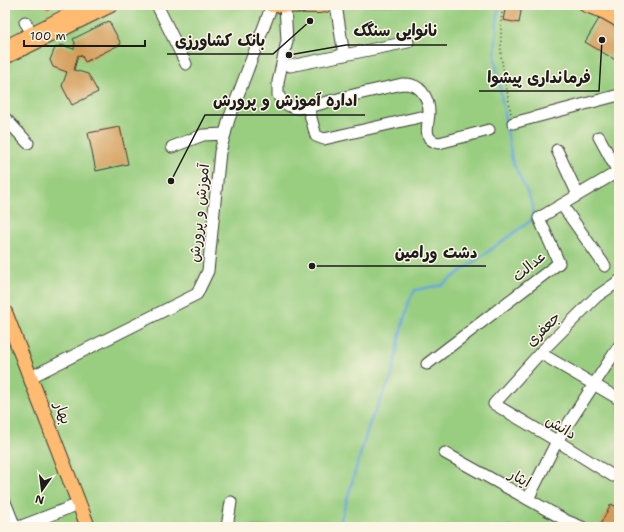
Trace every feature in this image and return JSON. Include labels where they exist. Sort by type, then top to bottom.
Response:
[{"type":"main road","points":[[5,47],[88,5]]},
{"type":"main road","points":[[272,5],[325,5]]},
{"type":"main road","points":[[586,5],[605,12],[619,20]]},
{"type":"main road","points":[[5,58],[32,34],[109,10]]},
{"type":"main road","name":"بهار","points":[[5,312],[88,527]]},
{"type":"street","points":[[157,5],[186,64]]},
{"type":"street","name":"آموزش و پرورش","points":[[31,377],[197,294],[208,271],[220,152],[229,119],[272,5]]},
{"type":"street","points":[[285,5],[287,41],[278,82],[278,95],[283,102],[297,108],[308,107],[339,98],[402,84],[412,85],[423,92],[427,101],[429,112],[427,130],[434,142],[439,143],[489,130]]},
{"type":"street","points":[[336,5],[344,55]]},
{"type":"street","points":[[290,66],[408,42]]},
{"type":"street","points":[[513,123],[619,95]]},
{"type":"street","points":[[308,107],[316,136],[324,139],[420,117]]},
{"type":"street","points":[[5,118],[28,143]]},
{"type":"street","points":[[172,147],[203,135],[225,134]]},
{"type":"street","points":[[599,137],[618,172]]},
{"type":"street","points":[[557,150],[578,195]]},
{"type":"street","name":"عدالت","points":[[427,364],[559,263],[539,218],[618,172]]},
{"type":"street","points":[[562,205],[605,266]]},
{"type":"street","name":"جعفری","points":[[494,404],[540,353],[596,297],[619,281]]},
{"type":"street","points":[[528,499],[557,441],[619,346]]},
{"type":"street","points":[[540,353],[619,399]]},
{"type":"street","name":"دانش","points":[[494,404],[613,476]]},
{"type":"street","name":"ایثار","points":[[445,453],[567,521],[582,527]]},
{"type":"street","points":[[5,502],[15,527]]},
{"type":"street","points":[[227,527],[231,502]]},
{"type":"street","points":[[19,527],[79,504]]},
{"type":"path","points":[[503,5],[501,20],[501,56],[513,123]]},
{"type":"green space","points":[[5,5],[619,5],[619,527],[5,527]]},
{"type":"building","points":[[44,5],[57,5],[47,10]]},
{"type":"building","points":[[506,5],[522,5],[519,23],[503,20]]},
{"type":"building","points":[[600,17],[619,28],[619,62],[585,42]]},
{"type":"building","points":[[109,21],[121,44],[85,62],[82,56],[78,55],[74,70],[88,74],[98,92],[72,105],[62,86],[67,72],[53,67],[50,60],[55,48],[61,45],[74,49],[75,43],[73,39]]},
{"type":"building","points":[[120,127],[128,164],[96,171],[88,133]]},
{"type":"building","points":[[611,504],[619,508],[619,527],[599,527]]},
{"type":"waterway","points":[[338,527],[370,422],[392,376],[400,334],[409,301],[415,290],[442,285],[533,219],[533,205],[512,160],[495,58],[499,5]]},
{"type":"place","name":"بانک کشاورزی","points":[[310,21]]},
{"type":"place","name":"فرمانداری پیشوا","points":[[602,40]]},
{"type":"place","name":"نانوایی سنگک","points":[[289,55]]},
{"type":"place","name":"اداره آموزش و پرورش","points":[[171,181]]},
{"type":"place","name":"دشت ورامین","points":[[312,266]]}]
